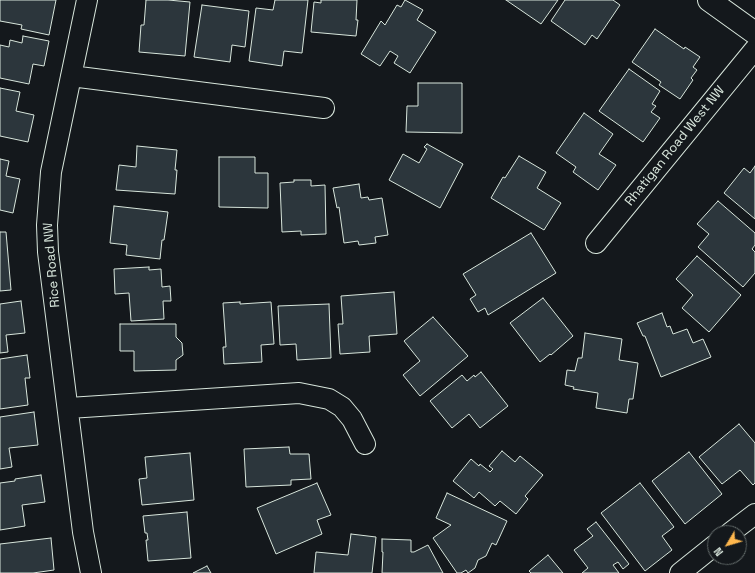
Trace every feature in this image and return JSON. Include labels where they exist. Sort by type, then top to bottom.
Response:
[{"type":"street","name":"Rice Road NW","points":[[87,0],[51,172],[47,225],[48,252],[69,408],[83,532],[91,573]]},
{"type":"street","points":[[709,0],[755,33]]},
{"type":"street","name":"Rhatigan Road West NW","points":[[596,243],[755,49]]},
{"type":"street","points":[[71,76],[324,108]]},
{"type":"street","points":[[69,408],[299,393],[329,399],[342,407],[352,419],[365,444]]},
{"type":"street","points":[[741,525],[755,514]]},
{"type":"street","points":[[680,573],[707,551]]},
{"type":"building","points":[[0,0],[56,0],[49,35],[21,29],[22,25],[0,21]]},
{"type":"building","points":[[146,0],[190,2],[185,56],[139,52],[141,25],[144,25]]},
{"type":"building","points":[[275,0],[308,0],[302,53],[284,51],[282,66],[249,61],[256,8],[273,10]]},
{"type":"building","points":[[321,0],[357,0],[356,20],[358,20],[356,36],[311,32],[314,2],[321,3]]},
{"type":"building","points":[[405,0],[423,10],[417,20],[436,32],[410,73],[394,63],[398,56],[390,51],[380,66],[361,54],[381,21],[385,25],[397,5],[401,7]]},
{"type":"building","points":[[506,0],[558,0],[541,24]]},
{"type":"building","points":[[565,0],[613,0],[620,5],[597,39],[592,35],[585,45],[551,21]]},
{"type":"building","points":[[202,5],[249,11],[245,47],[232,45],[230,62],[194,57]]},
{"type":"building","points":[[655,29],[684,49],[685,47],[700,57],[693,67],[697,70],[691,78],[693,80],[680,99],[659,85],[661,82],[632,62]]},
{"type":"building","points":[[23,36],[49,41],[44,66],[33,64],[29,84],[0,78],[0,45],[9,47],[10,40],[22,43]]},
{"type":"building","points":[[629,69],[660,91],[652,104],[656,106],[651,112],[660,118],[643,142],[599,111]]},
{"type":"building","points":[[418,83],[462,83],[462,133],[406,132],[407,106],[418,106]]},
{"type":"building","points":[[0,88],[20,92],[16,111],[34,115],[28,142],[0,136]]},
{"type":"building","points":[[584,113],[613,134],[599,154],[616,165],[598,190],[573,172],[576,167],[556,153]]},
{"type":"building","points":[[427,144],[463,164],[440,208],[389,180],[403,154],[419,163],[427,149],[424,147]]},
{"type":"building","points":[[137,146],[177,150],[175,194],[116,190],[119,165],[136,167]]},
{"type":"building","points":[[519,156],[546,172],[537,188],[561,203],[544,230],[491,198],[503,177],[505,178]]},
{"type":"building","points":[[219,157],[255,157],[255,173],[268,173],[268,208],[219,207]]},
{"type":"building","points":[[0,159],[9,161],[6,176],[20,179],[13,213],[0,210]]},
{"type":"building","points":[[755,166],[755,219],[724,193],[744,168],[750,173]]},
{"type":"building","points":[[294,180],[311,180],[311,186],[325,185],[326,234],[301,235],[301,231],[282,232],[280,183],[294,182]]},
{"type":"building","points":[[359,184],[361,198],[368,197],[369,200],[382,198],[388,235],[375,237],[376,243],[359,245],[358,241],[344,243],[339,207],[337,208],[333,188]]},
{"type":"building","points":[[718,201],[755,233],[755,245],[752,249],[755,252],[755,273],[743,287],[698,247],[709,234],[697,224]]},
{"type":"building","points":[[114,206],[168,212],[164,240],[162,240],[160,259],[126,255],[127,245],[110,243]]},
{"type":"building","points":[[0,232],[6,232],[11,290],[0,291]]},
{"type":"building","points":[[531,233],[556,273],[488,315],[485,308],[478,312],[470,299],[476,295],[463,274]]},
{"type":"building","points":[[697,256],[741,295],[709,332],[682,308],[693,295],[676,279]]},
{"type":"building","points":[[149,267],[149,270],[161,269],[162,287],[170,286],[171,301],[163,301],[164,319],[131,321],[129,293],[115,294],[114,269]]},
{"type":"building","points":[[394,292],[397,334],[369,336],[370,352],[340,354],[338,324],[343,324],[341,296]]},
{"type":"building","points":[[543,298],[573,336],[551,355],[550,354],[540,362],[510,323]]},
{"type":"building","points":[[21,301],[25,333],[6,335],[8,352],[0,353],[0,304]]},
{"type":"building","points":[[240,302],[240,304],[271,302],[274,344],[261,345],[262,362],[224,364],[223,347],[226,347],[223,303]]},
{"type":"building","points":[[329,304],[331,358],[297,360],[296,344],[280,345],[278,306]]},
{"type":"building","points":[[662,313],[667,327],[670,326],[673,334],[687,329],[693,343],[703,339],[711,357],[661,377],[645,336],[643,336],[637,323]]},
{"type":"building","points":[[433,317],[468,356],[420,396],[403,375],[420,361],[404,341]]},
{"type":"building","points":[[120,324],[176,324],[176,337],[182,343],[183,355],[176,360],[176,370],[134,371],[134,351],[120,351]]},
{"type":"building","points":[[585,333],[622,339],[619,360],[638,363],[633,399],[629,399],[627,413],[596,408],[598,393],[573,389],[574,387],[565,385],[567,370],[575,371],[578,358],[582,358]]},
{"type":"building","points":[[27,355],[30,378],[25,378],[28,405],[0,409],[0,359]]},
{"type":"building","points":[[481,372],[508,406],[480,428],[469,414],[452,428],[430,401],[462,375],[467,381],[474,375],[475,377]]},
{"type":"building","points":[[34,412],[38,445],[9,448],[12,467],[0,469],[0,417]]},
{"type":"building","points":[[739,424],[755,443],[755,483],[753,485],[740,470],[722,484],[699,457]]},
{"type":"building","points":[[289,447],[290,454],[309,454],[311,479],[291,480],[291,485],[246,487],[244,449]]},
{"type":"building","points":[[502,451],[515,462],[520,456],[543,475],[525,496],[528,499],[516,514],[500,501],[495,506],[479,492],[474,498],[453,481],[471,459],[479,466],[480,464],[490,472],[493,469],[489,466]]},
{"type":"building","points":[[689,452],[722,494],[685,524],[652,481]]},
{"type":"building","points":[[190,453],[194,500],[142,505],[139,479],[147,478],[145,457]]},
{"type":"building","points":[[41,475],[45,502],[22,505],[25,526],[0,530],[0,483]]},
{"type":"building","points":[[317,483],[331,515],[317,520],[322,534],[276,554],[257,508]]},
{"type":"building","points":[[640,483],[674,527],[662,536],[672,550],[645,571],[601,513]]},
{"type":"building","points":[[447,493],[507,521],[496,545],[492,543],[486,556],[478,560],[475,568],[468,573],[466,570],[461,573],[457,573],[433,538],[451,525],[436,518]]},
{"type":"building","points":[[187,512],[191,558],[148,561],[146,540],[148,540],[147,533],[145,533],[143,516]]},
{"type":"building","points":[[596,522],[629,564],[623,569],[618,562],[613,565],[619,573],[582,573],[588,568],[574,550],[593,536],[587,529]]},
{"type":"building","points":[[351,534],[376,537],[372,573],[314,573],[316,552],[348,555]]},
{"type":"building","points":[[51,538],[54,570],[33,573],[0,573],[0,544]]},
{"type":"building","points":[[382,539],[411,540],[411,552],[428,545],[443,573],[382,573]]},
{"type":"building","points":[[548,555],[563,573],[531,573],[529,571]]},
{"type":"building","points":[[207,566],[211,573],[193,573]]}]
